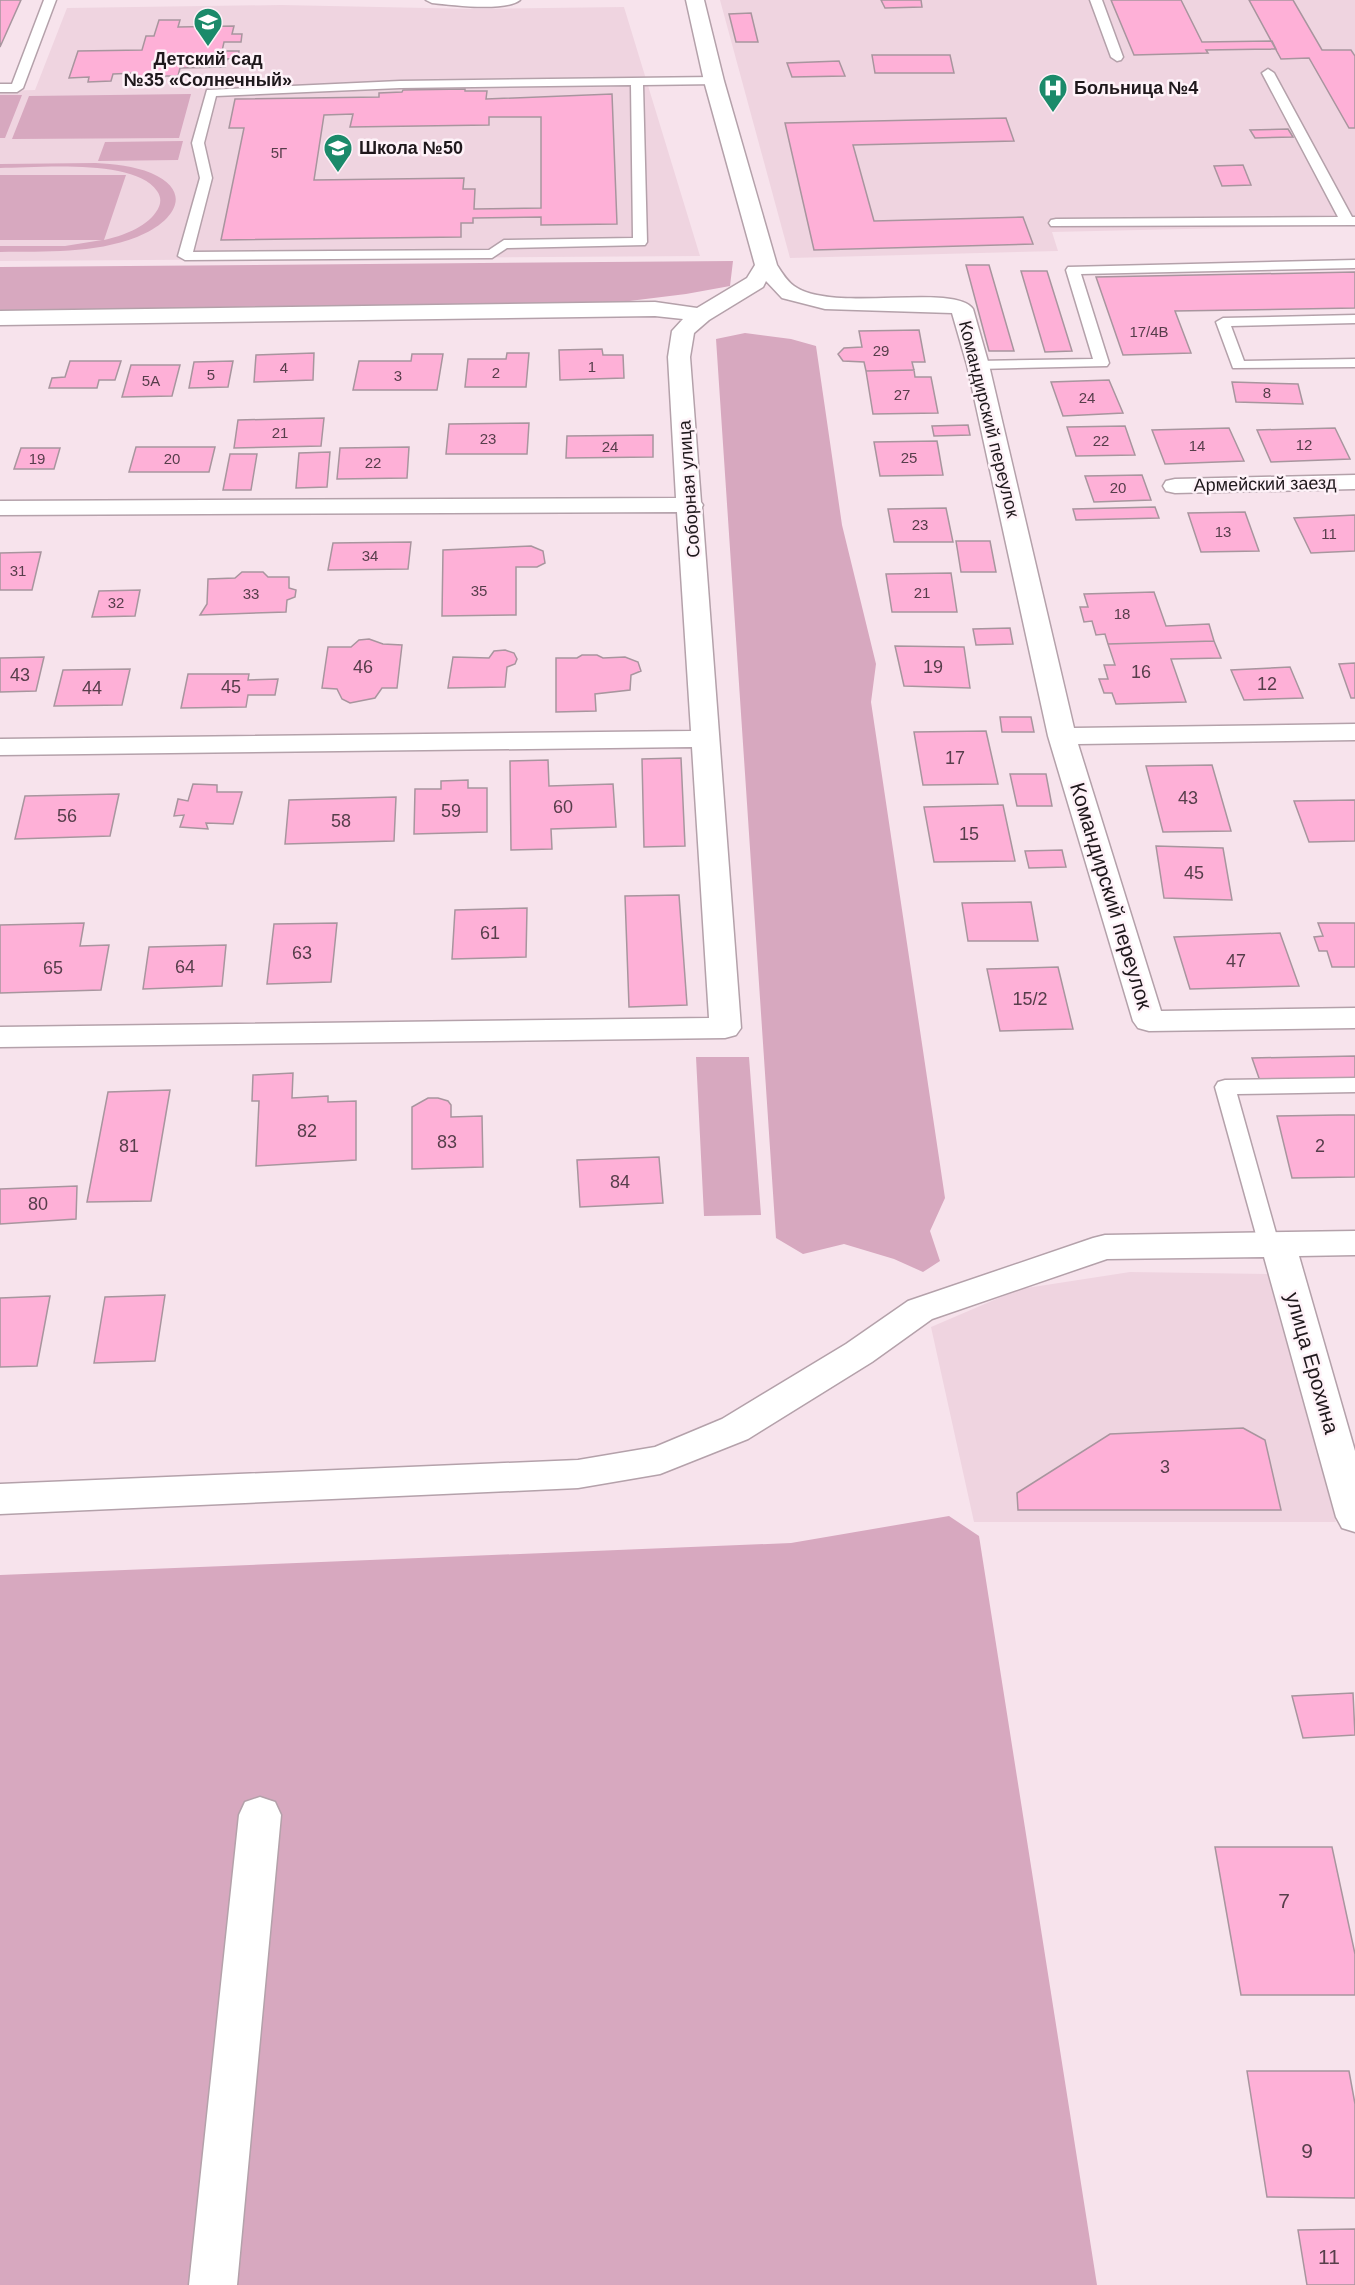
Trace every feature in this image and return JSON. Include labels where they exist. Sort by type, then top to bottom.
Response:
[{"type":"street","points":[[695,0],[714,81],[766,265]]},
{"type":"street","name":"Соборная улица","points":[[0,1037],[725,1028],[704,739],[691,505],[679,357],[683,332],[701,315],[755,282],[766,265]]},
{"type":"street","name":"Командирский переулок","points":[[766,265],[779,285],[788,292],[803,298],[847,304],[952,303],[962,309],[978,365],[1062,736],[1149,1021],[1355,1018]]},
{"type":"street","points":[[0,318],[655,309],[701,315]]},
{"type":"street","name":"Армейский заезд","points":[[1175,486],[1355,482]]},
{"type":"street","points":[[0,508],[691,505]]},
{"type":"street","points":[[1062,736],[1355,732]]},
{"type":"street","points":[[0,747],[704,739]]},
{"type":"street","points":[[0,1499],[578,1474],[660,1460],[735,1429],[859,1353],[920,1310],[1105,1247],[1355,1243]]},
{"type":"street","name":"улица Ерохина","points":[[1273,1244],[1355,1517]]},
{"type":"street","points":[[213,2285],[260,1815]]},
{"type":"lane","points":[[0,88],[17,88],[50,0]]},
{"type":"lane","points":[[432,0],[476,4],[514,0]]},
{"type":"lane","points":[[1096,0],[1117,57]]},
{"type":"lane","points":[[1056,223],[1351,221],[1268,73]]},
{"type":"lane","points":[[637,82],[640,242],[504,244],[492,254],[185,256],[207,178],[198,143],[211,93],[311,86],[714,81]]},
{"type":"lane","points":[[978,365],[1102,363],[1073,270],[1355,264]]},
{"type":"lane","points":[[1355,319],[1223,322],[1238,365],[1355,363]]},
{"type":"lane","points":[[1273,1244],[1225,1087],[1355,1085]]},
{"type":"shaded area","name":"Больница №4","points":[[720,0],[1355,0],[1355,225],[1052,232],[1058,251],[790,258]]},
{"type":"shaded area","name":"Школа №50","points":[[281,5],[476,9],[624,7],[700,256],[0,261],[0,91],[35,90],[67,8]]},
{"type":"shaded area","points":[[191,94],[179,138],[12,139],[29,96]]},
{"type":"shaded area","points":[[0,95],[22,95],[5,138],[0,138]]},
{"type":"shaded area","points":[[183,141],[178,160],[98,161],[105,142]]},
{"type":"shaded area","points":[[96,163],[138,169],[165,181],[173,190],[176,199],[174,208],[160,224],[149,231],[120,242],[86,249],[0,252],[0,246],[65,246],[102,240],[0,240],[0,175],[126,175],[104,240],[146,223],[158,209],[159,194],[145,181],[128,173],[84,167],[0,168],[0,164]]},
{"type":"shaded area","points":[[733,261],[730,286],[605,304],[0,312],[0,267]]},
{"type":"shaded area","points":[[745,333],[791,339],[816,346],[842,525],[876,664],[871,702],[945,1198],[930,1231],[940,1261],[923,1272],[894,1259],[844,1244],[803,1254],[776,1238],[716,339]]},
{"type":"shaded area","points":[[696,1057],[749,1057],[761,1215],[704,1216]]},
{"type":"shaded area","points":[[1130,1272],[1268,1274],[1336,1522],[974,1522],[931,1327],[1020,1289]]},
{"type":"shaded area","points":[[949,1516],[979,1536],[1097,2285],[0,2285],[0,1575],[791,1543]]},
{"type":"building","points":[[0,0],[21,0],[0,47]]},
{"type":"building","points":[[881,0],[921,0],[922,7],[885,8]]},
{"type":"building","points":[[1111,0],[1181,0],[1202,42],[1272,41],[1276,49],[1206,50],[1208,53],[1134,55]]},
{"type":"building","points":[[1249,0],[1293,0],[1322,50],[1351,50],[1355,56],[1355,128],[1349,128],[1309,58],[1281,59]]},
{"type":"building","points":[[751,13],[758,42],[736,42],[729,14]]},
{"type":"building","points":[[159,20],[180,20],[178,27],[234,26],[232,34],[242,34],[241,42],[224,42],[222,51],[239,51],[238,58],[227,59],[225,67],[180,68],[178,76],[158,76],[157,81],[134,81],[136,73],[113,74],[111,81],[88,82],[89,77],[69,78],[78,51],[142,50],[146,36],[154,36]]},
{"type":"building","points":[[872,55],[950,55],[954,73],[875,73]]},
{"type":"building","points":[[839,61],[845,76],[792,77],[787,63]]},
{"type":"building","points":[[403,90],[487,91],[486,99],[612,94],[617,224],[541,225],[541,217],[473,218],[473,223],[461,223],[461,237],[221,240],[244,128],[229,128],[235,99],[379,97],[379,93],[402,92]],"holes":[[[353,114],[350,127],[489,125],[489,117],[541,117],[541,208],[474,209],[475,189],[463,189],[464,178],[314,180],[324,115]]]},
{"type":"building","points":[[1006,118],[1014,141],[853,145],[874,221],[1023,217],[1033,244],[814,250],[785,123]]},
{"type":"building","points":[[1288,129],[1293,137],[1255,138],[1250,130]]},
{"type":"building","points":[[1243,165],[1251,185],[1222,186],[1214,166]]},
{"type":"building","points":[[966,265],[989,265],[1014,351],[989,351]]},
{"type":"building","points":[[1021,271],[1047,271],[1072,351],[1045,352]]},
{"type":"building","points":[[1355,272],[1355,308],[1175,311],[1191,353],[1123,355],[1096,277]]},
{"type":"building","points":[[919,330],[925,362],[912,362],[914,370],[866,371],[864,362],[843,361],[838,354],[844,348],[862,347],[859,331]]},
{"type":"building","points":[[602,349],[603,355],[623,355],[624,378],[560,380],[559,350]]},
{"type":"building","points":[[314,353],[313,380],[254,382],[256,355]]},
{"type":"building","points":[[507,353],[529,353],[526,387],[465,387],[468,359],[506,359]]},
{"type":"building","points":[[412,354],[443,354],[437,390],[353,390],[359,361],[411,361]]},
{"type":"building","points":[[70,361],[121,361],[115,380],[99,380],[97,388],[49,388],[52,378],[65,377]]},
{"type":"building","points":[[233,361],[228,387],[189,388],[194,362]]},
{"type":"building","points":[[131,365],[180,365],[172,396],[122,397]]},
{"type":"building","points":[[914,370],[915,377],[931,377],[938,413],[873,414],[866,371]]},
{"type":"building","points":[[1109,380],[1123,413],[1063,416],[1051,382]]},
{"type":"building","points":[[1232,382],[1298,384],[1303,404],[1236,402]]},
{"type":"building","points":[[324,418],[321,446],[234,448],[238,420]]},
{"type":"building","points":[[529,423],[527,454],[446,454],[449,424]]},
{"type":"building","points":[[968,425],[970,435],[934,436],[932,426]]},
{"type":"building","points":[[1125,426],[1135,455],[1076,456],[1067,427]]},
{"type":"building","points":[[1229,428],[1244,461],[1165,464],[1152,430]]},
{"type":"building","points":[[1335,428],[1350,459],[1271,462],[1257,430]]},
{"type":"building","points":[[653,435],[653,457],[566,458],[567,436]]},
{"type":"building","points":[[937,441],[943,475],[880,476],[874,442]]},
{"type":"building","points":[[136,447],[215,447],[209,472],[129,472]]},
{"type":"building","points":[[409,447],[407,478],[337,479],[340,448]]},
{"type":"building","points":[[21,448],[60,448],[54,469],[14,469]]},
{"type":"building","points":[[330,452],[327,487],[296,488],[299,453]]},
{"type":"building","points":[[230,454],[257,454],[251,490],[223,490]]},
{"type":"building","points":[[1142,475],[1151,500],[1094,502],[1085,476]]},
{"type":"building","points":[[1155,507],[1159,518],[1076,520],[1073,509]]},
{"type":"building","points":[[946,508],[953,542],[894,542],[888,509]]},
{"type":"building","points":[[1245,512],[1259,551],[1201,552],[1188,513]]},
{"type":"building","points":[[1355,515],[1355,551],[1311,553],[1294,518]]},
{"type":"building","points":[[956,541],[990,541],[996,572],[961,572]]},
{"type":"building","points":[[411,542],[408,569],[328,570],[333,543]]},
{"type":"building","points":[[531,546],[543,551],[545,563],[537,567],[516,567],[516,615],[442,616],[443,550]]},
{"type":"building","points":[[41,552],[32,590],[0,590],[0,553]]},
{"type":"building","points":[[242,572],[263,572],[268,577],[289,577],[289,588],[296,590],[295,597],[287,600],[286,612],[200,615],[207,604],[208,579],[235,578]]},
{"type":"building","points":[[951,573],[957,612],[892,612],[886,574]]},
{"type":"building","points":[[140,590],[135,616],[92,617],[99,591]]},
{"type":"building","points":[[1154,592],[1166,626],[1209,624],[1214,641],[1108,644],[1105,634],[1096,635],[1092,621],[1084,622],[1080,607],[1088,607],[1084,594]]},
{"type":"building","points":[[1010,628],[1013,644],[976,645],[973,629]]},
{"type":"building","points":[[369,639],[383,644],[402,645],[397,688],[382,688],[375,698],[350,703],[342,699],[337,689],[322,688],[328,647],[351,647],[359,640]]},
{"type":"building","points":[[1214,641],[1221,658],[1171,659],[1186,702],[1116,704],[1112,693],[1104,693],[1099,679],[1108,679],[1104,665],[1115,665],[1108,644]]},
{"type":"building","points":[[895,646],[964,647],[970,688],[904,686]]},
{"type":"building","points":[[505,650],[514,653],[517,659],[515,664],[507,667],[505,687],[448,688],[453,657],[489,658],[494,651]]},
{"type":"building","points":[[582,655],[597,655],[603,658],[625,657],[638,662],[641,671],[631,675],[630,690],[595,694],[596,711],[556,712],[556,658],[577,658]]},
{"type":"building","points":[[44,657],[36,691],[0,692],[0,658]]},
{"type":"building","points":[[1355,663],[1355,698],[1351,698],[1339,664]]},
{"type":"building","points":[[1290,667],[1303,698],[1244,700],[1231,670]]},
{"type":"building","points":[[130,669],[122,705],[54,706],[63,670]]},
{"type":"building","points":[[188,674],[249,674],[248,680],[278,679],[275,695],[248,695],[246,707],[181,708]]},
{"type":"building","points":[[1000,717],[1031,717],[1034,732],[1002,732]]},
{"type":"building","points":[[986,731],[998,784],[923,785],[914,732]]},
{"type":"building","points":[[681,758],[685,846],[644,847],[642,759]]},
{"type":"building","points":[[548,760],[549,786],[613,784],[616,827],[551,829],[552,849],[511,850],[510,761]]},
{"type":"building","points":[[1212,765],[1231,831],[1163,832],[1146,766]]},
{"type":"building","points":[[1010,774],[1046,774],[1052,806],[1017,806]]},
{"type":"building","points":[[468,780],[468,788],[487,788],[487,832],[414,834],[415,789],[441,789],[441,781]]},
{"type":"building","points":[[193,784],[217,785],[217,792],[242,792],[233,824],[206,823],[208,829],[180,827],[184,815],[174,816],[178,799],[188,801]]},
{"type":"building","points":[[119,794],[110,836],[15,839],[25,796]]},
{"type":"building","points":[[396,797],[394,841],[285,844],[289,800]]},
{"type":"building","points":[[1355,800],[1355,841],[1309,842],[1294,801]]},
{"type":"building","points":[[1003,805],[1015,861],[934,862],[924,807]]},
{"type":"building","points":[[1156,846],[1223,848],[1232,900],[1164,898]]},
{"type":"building","points":[[1062,850],[1066,867],[1029,868],[1025,851]]},
{"type":"building","points":[[679,895],[687,1005],[629,1007],[625,896]]},
{"type":"building","points":[[1031,902],[1038,941],[968,941],[962,903]]},
{"type":"building","points":[[527,908],[526,957],[452,959],[455,910]]},
{"type":"building","points":[[84,923],[80,946],[109,945],[101,990],[0,993],[0,925]]},
{"type":"building","points":[[337,923],[331,982],[267,984],[274,924]]},
{"type":"building","points":[[1318,923],[1355,923],[1355,967],[1332,967],[1327,951],[1319,951],[1314,937],[1323,936]]},
{"type":"building","points":[[1280,933],[1299,986],[1190,989],[1174,937]]},
{"type":"building","points":[[226,945],[222,986],[143,989],[149,947]]},
{"type":"building","points":[[1058,967],[1073,1029],[1000,1031],[987,969]]},
{"type":"building","points":[[1355,1056],[1355,1079],[1260,1081],[1252,1058]]},
{"type":"building","points":[[293,1073],[292,1098],[328,1096],[328,1102],[356,1101],[356,1160],[256,1166],[259,1101],[252,1101],[253,1075]]},
{"type":"building","points":[[170,1090],[151,1201],[87,1202],[108,1092]]},
{"type":"building","points":[[428,1098],[448,1101],[451,1105],[451,1117],[482,1116],[483,1167],[412,1169],[412,1107]]},
{"type":"building","points":[[1355,1115],[1355,1177],[1292,1178],[1277,1116]]},
{"type":"building","points":[[659,1157],[663,1203],[580,1207],[577,1160]]},
{"type":"building","points":[[77,1186],[76,1219],[0,1224],[0,1189]]},
{"type":"building","points":[[165,1295],[155,1361],[94,1363],[105,1297]]},
{"type":"building","points":[[50,1296],[37,1366],[0,1367],[0,1298]]},
{"type":"building","points":[[1243,1428],[1265,1440],[1281,1510],[1018,1510],[1017,1493],[1110,1434]]},
{"type":"building","points":[[1353,1693],[1355,1735],[1303,1738],[1292,1696]]},
{"type":"building","points":[[1215,1847],[1332,1847],[1355,1954],[1355,1995],[1241,1995]]},
{"type":"building","points":[[1247,2071],[1349,2071],[1355,2104],[1355,2198],[1267,2197]]},
{"type":"building","points":[[1355,2229],[1355,2285],[1307,2285],[1298,2230]]},
{"type":"place","name":"Детский сад №35 «Солнечный»","points":[[208,48]]},
{"type":"place","name":"Больница №4","points":[[1053,114]]},
{"type":"place","name":"Школа №50","points":[[338,174]]}]
